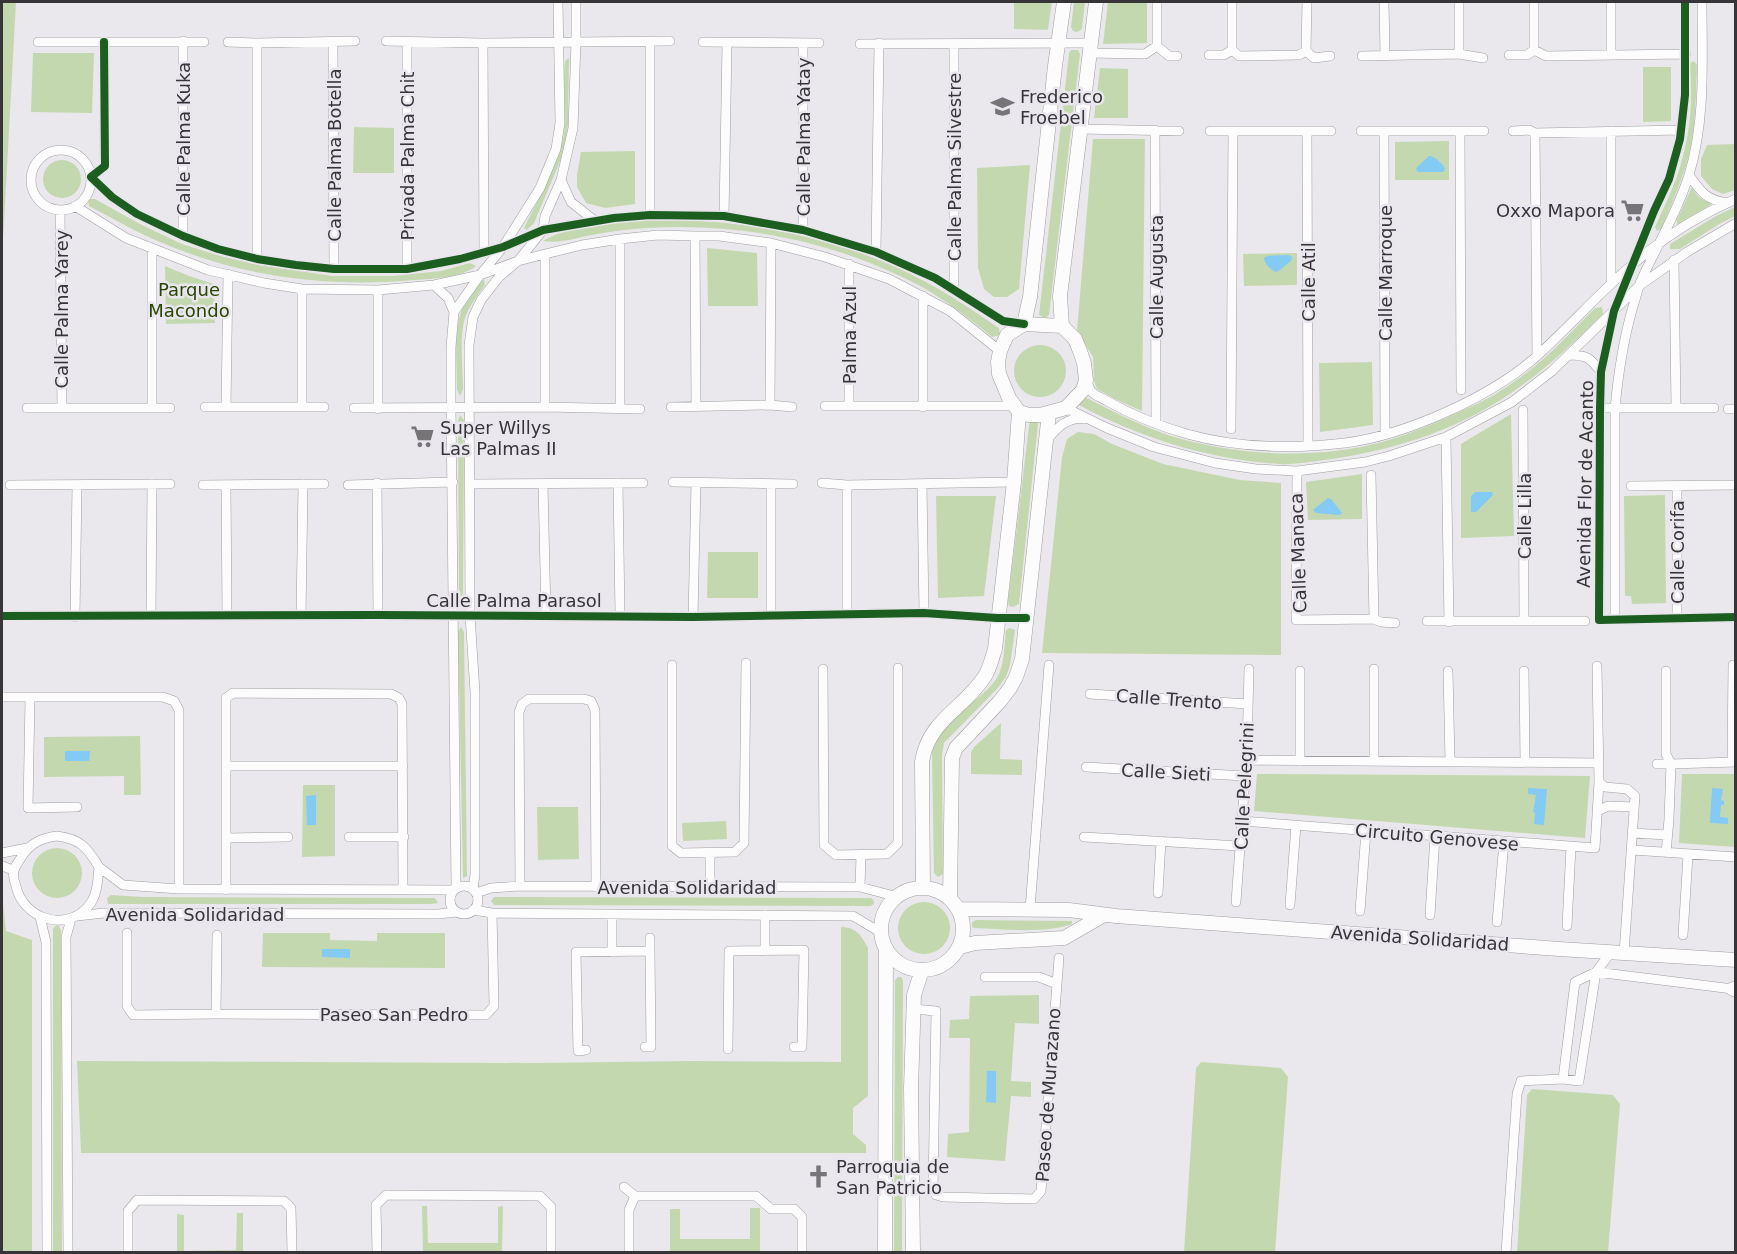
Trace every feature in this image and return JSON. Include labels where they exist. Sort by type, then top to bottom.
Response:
[{"type":"main road","points":[[1023,324],[1030,297],[1064,2]]},
{"type":"main road","points":[[1062,326],[1023,324],[1008,335],[1000,351],[999,374],[1004,388],[1017,409],[1029,415],[1066,408],[1083,390],[1086,380],[1084,363],[1075,339],[1062,326],[1060,296],[1096,2]]},
{"type":"main road","points":[[922,888],[922,762],[924,749],[938,725],[986,675],[994,649],[1014,482],[1017,409]]},
{"type":"main road","points":[[954,904],[952,758],[956,748],[1000,701],[1016,677],[1022,659],[1049,412]]},
{"type":"main road","points":[[885,1252],[886,950],[880,932],[883,918],[889,905],[898,897],[922,888],[942,893],[954,904],[962,918],[960,947],[952,957],[933,969],[912,969],[902,965],[886,950]]},
{"type":"main road","name":"Avenida Solidaridad","points":[[954,904],[1069,910],[1104,915],[1736,960]]},
{"type":"main road","points":[[960,947],[975,943],[1064,938],[1104,915]]},
{"type":"main road","points":[[913,1252],[911,1088],[913,1009],[914,995],[922,970]]},
{"type":"street","points":[[454,312],[503,247],[540,188],[556,149],[560,123],[558,2]]},
{"type":"street","points":[[434,285],[448,298],[454,312],[451,347],[451,407],[455,889],[450,900],[457,912],[466,914],[473,910],[477,902],[475,891],[475,692],[470,615],[469,345],[473,317],[481,300],[499,277],[518,261],[543,230],[545,216],[561,180],[573,128],[576,2]]},
{"type":"street","points":[[1156,2],[1157,46],[1169,56],[1177,56]]},
{"type":"street","points":[[1232,2],[1232,50],[1239,56],[1299,55],[1306,51]]},
{"type":"street","points":[[1307,2],[1306,51],[1314,58],[1330,56]]},
{"type":"street","points":[[1384,2],[1384,55]]},
{"type":"street","points":[[1459,2],[1459,54]]},
{"type":"street","points":[[1534,2],[1534,50]]},
{"type":"street","points":[[1611,2],[1611,54]]},
{"type":"street","name":"Avenida Flor de Acanto","points":[[1685,2],[1686,54],[1681,130],[1669,179],[1614,311],[1601,372],[1599,620],[1615,620],[1615,409],[1625,335],[1639,286],[1661,243],[1689,176],[1701,109],[1702,2]]},
{"type":"street","name":"Calle Palma Kuka","points":[[183,41],[183,236]]},
{"type":"street","name":"Calle Palma Botella","points":[[228,42],[355,41]]},
{"type":"street","points":[[386,42],[670,41]]},
{"type":"street","name":"Calle Palma Kuka","points":[[38,42],[204,42]]},
{"type":"street","points":[[104,42],[105,166],[91,177],[86,196],[75,206],[60,210],[48,208],[38,200],[32,189],[31,177],[35,165],[44,155],[55,150],[68,150],[79,156],[87,165],[91,177],[112,197],[136,214],[183,236],[218,249],[257,259],[334,269],[407,268],[460,259],[503,247],[543,230],[595,221],[650,214],[724,216],[802,230],[876,252],[935,278],[1003,321],[1023,324]]},
{"type":"street","name":"Calle Palma Botella","points":[[333,42],[334,269]]},
{"type":"street","name":"Privada Palma Chit","points":[[407,42],[407,268]]},
{"type":"street","points":[[650,42],[650,214]]},
{"type":"street","name":"Calle Palma Yatay","points":[[703,42],[819,43]]},
{"type":"street","points":[[257,43],[257,259]]},
{"type":"street","points":[[483,43],[484,251]]},
{"type":"street","points":[[724,216],[727,43]]},
{"type":"street","points":[[876,252],[879,43]]},
{"type":"street","points":[[860,44],[1059,43],[1145,54],[1157,46]]},
{"type":"street","name":"Calle Palma Yatay","points":[[802,230],[803,44]]},
{"type":"street","name":"Calle Palma Silvestre","points":[[954,44],[954,289]]},
{"type":"street","points":[[1209,55],[1224,55],[1232,50]]},
{"type":"street","points":[[1534,50],[1546,56],[1686,54]]},
{"type":"street","points":[[1509,55],[1527,55],[1534,50]]},
{"type":"street","points":[[1362,56],[1459,54],[1483,58]]},
{"type":"street","points":[[1081,129],[1179,131]]},
{"type":"street","name":"Calle Augusta","points":[[1155,130],[1156,423]]},
{"type":"street","points":[[1513,131],[1529,130],[1535,133],[1681,130]]},
{"type":"street","points":[[1210,131],[1331,131]]},
{"type":"street","points":[[1231,429],[1233,131]]},
{"type":"street","name":"Calle Atil","points":[[1307,131],[1308,446]]},
{"type":"street","points":[[1361,131],[1484,131]]},
{"type":"street","name":"Calle Marroque","points":[[1384,131],[1385,434]]},
{"type":"street","points":[[1460,131],[1461,390]]},
{"type":"street","points":[[1611,131],[1611,283]]},
{"type":"street","points":[[1535,133],[1537,356]]},
{"type":"street","points":[[1689,176],[1704,195],[1717,201],[1732,201]]},
{"type":"street","points":[[561,180],[571,202],[595,221]]},
{"type":"street","points":[[1086,380],[1092,392],[1126,411],[1172,430],[1218,442],[1308,446],[1346,442],[1385,434],[1425,420],[1475,398],[1511,377],[1537,356],[1634,263],[1687,225],[1732,201]]},
{"type":"street","points":[[75,206],[126,238],[208,270],[302,289],[378,290],[434,285],[480,275],[518,261],[582,245],[658,235],[719,236],[771,243],[849,264],[889,279],[950,311],[1000,351]]},
{"type":"street","name":"Calle Palma Yarey","points":[[60,210],[62,408]]},
{"type":"street","points":[[484,217],[495,219]]},
{"type":"street","points":[[1066,408],[1154,447],[1215,463],[1256,470],[1296,471],[1365,462],[1420,447],[1446,437],[1512,402],[1552,371],[1639,286],[1674,260],[1736,223]]},
{"type":"street","points":[[695,236],[696,406]]},
{"type":"street","points":[[620,239],[620,408]]},
{"type":"street","points":[[770,405],[771,243]]},
{"type":"street","points":[[152,249],[152,408]]},
{"type":"street","points":[[545,254],[545,407]]},
{"type":"street","points":[[1674,260],[1676,408]]},
{"type":"street","name":"Palma Azul","points":[[849,264],[849,406]]},
{"type":"street","points":[[226,407],[228,274]]},
{"type":"street","points":[[302,289],[302,407]]},
{"type":"street","points":[[378,290],[378,409]]},
{"type":"street","points":[[923,296],[923,406]]},
{"type":"street","points":[[1569,355],[1585,355],[1601,372]]},
{"type":"street","points":[[671,407],[770,405],[792,407]]},
{"type":"street","name":"Palma Azul","points":[[825,406],[1017,409]]},
{"type":"street","points":[[205,407],[324,407]]},
{"type":"street","name":"Calle Palma Yarey","points":[[27,408],[170,408]]},
{"type":"street","points":[[354,408],[640,409]]},
{"type":"street","points":[[1599,408],[1714,408]]},
{"type":"street","name":"Calle Lilla","points":[[1523,410],[1524,621]]},
{"type":"street","points":[[1046,441],[1058,427],[1077,418],[1092,420]]},
{"type":"street","points":[[1446,437],[1449,622]]},
{"type":"street","name":"Calle Manaca","points":[[1296,471],[1296,620],[1374,619],[1395,623]]},
{"type":"street","points":[[1371,475],[1374,619]]},
{"type":"street","points":[[348,485],[453,482]]},
{"type":"street","points":[[673,482],[793,484]]},
{"type":"street","points":[[822,483],[1014,482]]},
{"type":"street","points":[[378,483],[378,615]]},
{"type":"street","points":[[618,483],[620,615]]},
{"type":"street","points":[[470,484],[643,483]]},
{"type":"street","points":[[693,617],[696,483]]},
{"type":"street","points":[[771,483],[771,615]]},
{"type":"street","points":[[151,615],[152,484]]},
{"type":"street","points":[[10,485],[170,484]]},
{"type":"street","points":[[301,616],[303,484]]},
{"type":"street","points":[[202,485],[324,484]]},
{"type":"street","points":[[543,484],[546,615]]},
{"type":"street","points":[[847,484],[847,614]]},
{"type":"street","points":[[922,484],[924,614]]},
{"type":"street","points":[[226,485],[227,615]]},
{"type":"street","points":[[75,617],[77,486]]},
{"type":"street","name":"Calle Corifa","points":[[1631,486],[1736,486]]},
{"type":"street","name":"Calle Corifa","points":[[1677,486],[1677,618]]},
{"type":"street","name":"Calle Palma Parasol","points":[[2,616],[620,615],[693,617],[924,614],[1026,618]]},
{"type":"street","points":[[1615,620],[1736,617]]},
{"type":"street","points":[[1427,621],[1585,621]]},
{"type":"street","points":[[672,665],[672,846],[681,853],[710,854],[735,852],[744,843],[746,663]]},
{"type":"street","points":[[1657,764],[1734,762],[1733,664]]},
{"type":"street","points":[[1030,909],[1049,665]]},
{"type":"street","name":"Circuito Genovese","points":[[1242,821],[1594,848],[1599,782],[1597,666]]},
{"type":"street","points":[[823,669],[824,845],[836,855],[861,855],[887,854],[898,843],[898,668]]},
{"type":"street","name":"Calle Pelegrini","points":[[1236,902],[1247,760],[1249,669]]},
{"type":"street","points":[[1374,669],[1374,760]]},
{"type":"street","points":[[1300,670],[1300,761]]},
{"type":"street","points":[[1448,671],[1450,761]]},
{"type":"street","points":[[1524,671],[1525,762]]},
{"type":"street","points":[[1666,671],[1666,754],[1671,764],[1666,853]]},
{"type":"street","points":[[226,890],[226,698],[233,693],[391,694],[399,698],[402,704],[403,890]]},
{"type":"street","name":"Calle Trento","points":[[1090,694],[1248,704]]},
{"type":"street","points":[[2,697],[163,697],[174,701],[179,710],[179,889]]},
{"type":"street","points":[[30,698],[28,807],[77,807]]},
{"type":"street","points":[[520,886],[519,712],[522,704],[529,699],[584,699],[591,701],[595,710],[596,887]]},
{"type":"street","points":[[1247,760],[1599,763]]},
{"type":"street","points":[[226,766],[403,766]]},
{"type":"street","name":"Calle Sieti","points":[[1086,767],[1245,776]]},
{"type":"street","points":[[1599,782],[1605,787],[1627,789],[1635,796],[1626,922],[1626,933],[1633,833]]},
{"type":"street","points":[[1598,811],[1608,806],[1634,807]]},
{"type":"street","points":[[1290,904],[1296,825]]},
{"type":"street","points":[[1360,911],[1366,831]]},
{"type":"street","points":[[1633,833],[1667,835]]},
{"type":"street","points":[[1563,1079],[1575,982],[1596,972],[1618,952],[1633,833]]},
{"type":"street","points":[[57,836],[81,843],[99,867],[93,900],[86,909],[74,917],[48,920],[40,917],[25,907],[17,894],[13,870],[27,848],[44,838],[57,836]]},
{"type":"street","points":[[1430,915],[1436,836]]},
{"type":"street","points":[[227,838],[288,837]]},
{"type":"street","points":[[350,837],[404,837]]},
{"type":"street","points":[[1084,837],[1240,846]]},
{"type":"street","points":[[1158,893],[1161,841]]},
{"type":"street","points":[[1497,922],[1504,842]]},
{"type":"street","points":[[1567,927],[1571,846]]},
{"type":"street","points":[[2,853],[27,848]]},
{"type":"street","points":[[1632,850],[1736,857]]},
{"type":"street","points":[[710,854],[710,887]]},
{"type":"street","points":[[860,886],[861,855]]},
{"type":"street","points":[[1683,935],[1688,855]]},
{"type":"street","points":[[2,866],[13,870]]},
{"type":"street","name":"Avenida Solidaridad","points":[[99,867],[123,885],[179,889],[455,889]]},
{"type":"street","points":[[455,889],[465,886],[475,891]]},
{"type":"street","name":"Avenida Solidaridad","points":[[475,891],[520,886],[860,886],[898,897]]},
{"type":"street","name":"Avenida Solidaridad","points":[[473,910],[492,913],[612,915],[853,916],[880,932]]},
{"type":"street","name":"Avenida Solidaridad","points":[[74,917],[104,913],[438,914],[457,912]]},
{"type":"street","name":"Paseo San Pedro","points":[[127,933],[127,1006],[133,1015],[486,1015],[494,1006],[492,913]]},
{"type":"street","points":[[612,915],[612,952]]},
{"type":"street","points":[[765,915],[765,951]]},
{"type":"street","points":[[40,917],[46,942],[47,1252]]},
{"type":"street","points":[[68,1252],[66,937],[74,917]]},
{"type":"street","points":[[216,1014],[217,935]]},
{"type":"street","points":[[645,1047],[651,1047],[650,938]]},
{"type":"street","points":[[794,1047],[802,1047],[804,939]]},
{"type":"street","points":[[728,1049],[729,946],[765,951],[804,950]]},
{"type":"street","points":[[586,1050],[578,1051],[576,948],[612,952],[650,951]]},
{"type":"street","name":"Paseo de Murazano","points":[[913,1009],[936,1011],[933,1190],[936,1195],[1034,1199],[1041,1191],[1059,958]]},
{"type":"street","points":[[1596,972],[1734,989]]},
{"type":"street","points":[[1506,1252],[1517,1094],[1521,1081],[1563,1079],[1580,1081],[1596,972]]},
{"type":"street","name":"Paseo de Murazano","points":[[985,977],[1039,977],[1057,984]]},
{"type":"street","points":[[624,1187],[635,1196],[756,1196],[771,1209],[794,1209],[802,1217],[802,1252]]},
{"type":"street","points":[[376,1252],[376,1205],[386,1195],[540,1196],[551,1207],[551,1252]]},
{"type":"street","points":[[629,1252],[629,1210],[635,1196]]},
{"type":"street","points":[[128,1252],[128,1211],[137,1200],[284,1201],[291,1208],[292,1252]]},
{"type":"green space","points":[[2,2],[16,2],[2,260]]},
{"type":"green space","points":[[1014,2],[1052,2],[1048,30],[1014,29]]},
{"type":"green space","points":[[1074,2],[1085,2],[1082,29],[1077,32],[1071,27]]},
{"type":"green space","points":[[1108,2],[1147,2],[1147,43],[1103,44]]},
{"type":"green space","points":[[1071,50],[1078,50],[1080,54],[1049,315],[1045,318],[1039,315]]},
{"type":"green space","points":[[33,53],[94,53],[92,113],[31,112]]},
{"type":"green space","points":[[569,58],[568,125],[564,152],[534,223],[527,230],[524,228],[550,177],[560,150],[565,123],[565,61]]},
{"type":"green space","points":[[1694,61],[1697,65],[1696,97],[1690,150],[1673,200],[1661,229],[1657,231],[1655,227],[1676,179],[1684,153],[1691,108],[1689,66]]},
{"type":"green space","points":[[1643,67],[1671,67],[1671,121],[1643,122]]},
{"type":"green space","points":[[1100,68],[1128,69],[1128,118],[1094,118]]},
{"type":"green space","points":[[354,127],[394,128],[394,173],[353,173]]},
{"type":"green space","points":[[1093,139],[1145,139],[1142,411],[1097,389],[1094,381],[1093,357],[1077,331]]},
{"type":"green space","points":[[1449,141],[1449,180],[1395,180],[1395,142]]},
{"type":"green space","points":[[1735,144],[1735,190],[1723,194],[1712,189],[1701,176],[1701,159],[1707,145]]},
{"type":"green space","points":[[635,151],[635,204],[605,208],[586,203],[577,187],[581,152]]},
{"type":"green space","points":[[62,160],[76,165],[81,179],[76,193],[62,198],[48,193],[43,179],[48,165]]},
{"type":"green space","points":[[1030,165],[1019,289],[1007,297],[994,297],[984,289],[978,268],[977,168]]},
{"type":"green space","points":[[1692,187],[1698,196],[1712,204],[1677,226],[1677,220]]},
{"type":"green space","points":[[88,199],[95,199],[182,244],[258,265],[333,276],[393,276],[441,271],[470,263],[476,266],[463,273],[447,277],[385,282],[325,281],[266,274],[208,260],[168,246],[89,206]]},
{"type":"green space","points":[[1735,207],[1735,216],[1680,249],[1670,249],[1670,244]]},
{"type":"green space","points":[[647,220],[707,221],[743,225],[797,235],[850,249],[935,287],[999,328],[1000,335],[992,337],[940,298],[890,271],[823,247],[788,238],[718,228],[682,227],[647,228],[563,241],[543,241],[579,228]]},
{"type":"green space","points":[[707,248],[757,253],[758,306],[708,306]]},
{"type":"green space","points":[[1297,253],[1297,285],[1244,286],[1243,254]]},
{"type":"green space","name":"Parque Macondo","points":[[165,266],[214,284],[215,323],[166,324]]},
{"type":"green space","points":[[484,279],[485,285],[469,309],[463,326],[463,389],[460,396],[457,390],[456,354],[459,319],[469,297]]},
{"type":"green space","points":[[1602,307],[1603,314],[1564,352],[1500,400],[1478,413],[1431,434],[1357,455],[1285,464],[1226,457],[1150,437],[1079,405],[1080,399],[1085,397],[1168,435],[1215,447],[1264,453],[1313,453],[1361,447],[1423,428],[1509,386],[1537,365],[1595,308]]},
{"type":"green space","points":[[1035,345],[1045,345],[1055,349],[1062,356],[1066,371],[1062,386],[1055,393],[1045,397],[1035,397],[1025,393],[1018,386],[1014,376],[1014,366],[1018,356],[1025,349]]},
{"type":"green space","points":[[1372,362],[1373,425],[1320,432],[1319,363]]},
{"type":"green space","points":[[1511,414],[1514,536],[1461,538],[1461,444]]},
{"type":"green space","points":[[460,415],[464,420],[463,596],[460,601],[458,420]]},
{"type":"green space","points":[[1032,421],[1037,421],[1038,424],[1019,604],[1013,607],[1009,606],[1008,601],[1029,426]]},
{"type":"green space","points":[[1078,432],[1094,434],[1112,444],[1163,464],[1240,480],[1281,483],[1281,655],[1042,653],[1062,457],[1067,439]]},
{"type":"green space","points":[[1362,474],[1362,519],[1308,520],[1306,482]]},
{"type":"green space","points":[[1665,495],[1666,603],[1632,604],[1631,596],[1625,596],[1624,496]]},
{"type":"green space","points":[[936,496],[996,496],[984,596],[938,598]]},
{"type":"green space","points":[[708,552],[758,552],[758,598],[707,598]]},
{"type":"green space","points":[[461,627],[464,632],[467,876],[463,878],[458,631]]},
{"type":"green space","points":[[1010,628],[1015,630],[1006,677],[944,743],[942,755],[943,874],[938,877],[934,873],[932,751],[934,742],[941,730],[985,692],[998,676],[1003,659],[1006,630]]},
{"type":"green space","points":[[1001,723],[1000,759],[1022,760],[1022,775],[971,774],[971,752]]},
{"type":"green space","points":[[140,736],[141,795],[124,795],[124,776],[44,777],[44,737]]},
{"type":"green space","points":[[1257,774],[1590,776],[1585,838],[1254,811]]},
{"type":"green space","points":[[1682,774],[1735,774],[1735,847],[1679,843]]},
{"type":"green space","points":[[303,785],[335,785],[335,856],[302,857]]},
{"type":"green space","points":[[537,807],[578,807],[579,859],[538,860]]},
{"type":"green space","points":[[726,821],[727,839],[683,841],[682,823]]},
{"type":"green space","points":[[57,848],[66,850],[77,859],[82,873],[80,882],[71,893],[57,898],[48,896],[37,887],[32,873],[34,864],[43,853]]},
{"type":"green space","points":[[2,893],[6,931],[32,940],[32,1252],[2,1252]]},
{"type":"green space","points":[[111,895],[435,898],[438,903],[108,904],[107,898]]},
{"type":"green space","points":[[494,897],[871,898],[874,904],[870,906],[494,905],[491,901]]},
{"type":"green space","points":[[919,902],[929,902],[943,909],[950,928],[943,947],[929,954],[919,954],[909,950],[902,943],[898,933],[898,923],[902,913],[909,906]]},
{"type":"green space","points":[[976,920],[1072,921],[1072,924],[1049,929],[1011,930],[974,928],[972,922]]},
{"type":"green space","points":[[58,925],[61,930],[62,1252],[53,1252],[53,929]]},
{"type":"green space","points":[[841,927],[858,933],[868,948],[868,1096],[853,1108],[853,1134],[866,1145],[866,1153],[81,1153],[77,1061],[841,1062]]},
{"type":"green space","points":[[263,933],[330,933],[330,940],[377,941],[377,933],[445,933],[445,968],[262,967]]},
{"type":"green space","points":[[898,977],[903,980],[902,1252],[894,1252],[895,980]]},
{"type":"green space","points":[[1039,995],[1039,1024],[1015,1023],[1011,1081],[1031,1082],[1031,1097],[1011,1096],[1005,1161],[947,1157],[948,1134],[969,1132],[970,1038],[949,1038],[950,1020],[969,1019],[970,996]]},
{"type":"green space","points":[[1201,1062],[1281,1068],[1288,1077],[1275,1252],[1184,1252],[1196,1068]]},
{"type":"green space","points":[[1532,1089],[1613,1095],[1620,1104],[1608,1252],[1517,1252],[1527,1095]]},
{"type":"green space","points":[[422,1206],[427,1206],[428,1243],[498,1243],[498,1207],[503,1206],[502,1252],[423,1252]]},
{"type":"green space","points":[[750,1208],[760,1208],[760,1252],[670,1252],[670,1209],[680,1209],[680,1239],[750,1239]]},
{"type":"green space","points":[[237,1213],[243,1213],[243,1252],[177,1252],[177,1214],[184,1215],[184,1251],[236,1250]]},
{"type":"water","points":[[1429,156],[1441,163],[1445,169],[1443,172],[1418,172],[1416,170]]},
{"type":"water","points":[[1289,255],[1292,257],[1291,261],[1277,272],[1270,268],[1264,260],[1267,256]]},
{"type":"water","points":[[1475,492],[1492,492],[1493,495],[1476,512],[1471,512],[1471,496]]},
{"type":"water","points":[[1328,498],[1342,513],[1339,515],[1316,513],[1313,510]]},
{"type":"water","points":[[65,751],[90,751],[89,761],[65,761]]},
{"type":"water","points":[[1528,788],[1547,789],[1544,825],[1534,824],[1535,813],[1533,812],[1536,795],[1528,794]]},
{"type":"water","points":[[1712,788],[1723,789],[1721,800],[1724,801],[1724,805],[1721,805],[1720,817],[1728,818],[1728,824],[1710,823]]},
{"type":"water","points":[[316,795],[316,825],[307,825],[306,796]]},
{"type":"water","points":[[322,949],[350,949],[350,958],[322,957]]},
{"type":"water","points":[[987,1071],[996,1071],[996,1103],[986,1102]]},
{"type":"cycle path","points":[[1685,2],[1685,95],[1680,139],[1669,179],[1614,311],[1601,372],[1599,620],[1736,617]]},
{"type":"cycle path","points":[[104,42],[105,166],[91,177],[112,197],[137,214],[183,236],[218,249],[257,259],[296,265],[334,269],[407,269],[460,259],[503,247],[543,230],[614,218],[650,215],[724,216],[803,230],[876,252],[935,278],[1003,321],[1024,324]]},
{"type":"cycle path","points":[[2,616],[693,617],[924,613],[1026,618]]},
{"type":"place","name":"Frederico Froebel","points":[[1002,106]]},
{"type":"place","name":"Oxxo Mapora","points":[[1633,210]]},
{"type":"place","name":"Super Willys Las Palmas II","points":[[422,437]]},
{"type":"place","name":"Parroquia de San Patricio","points":[[818,1176]]}]
